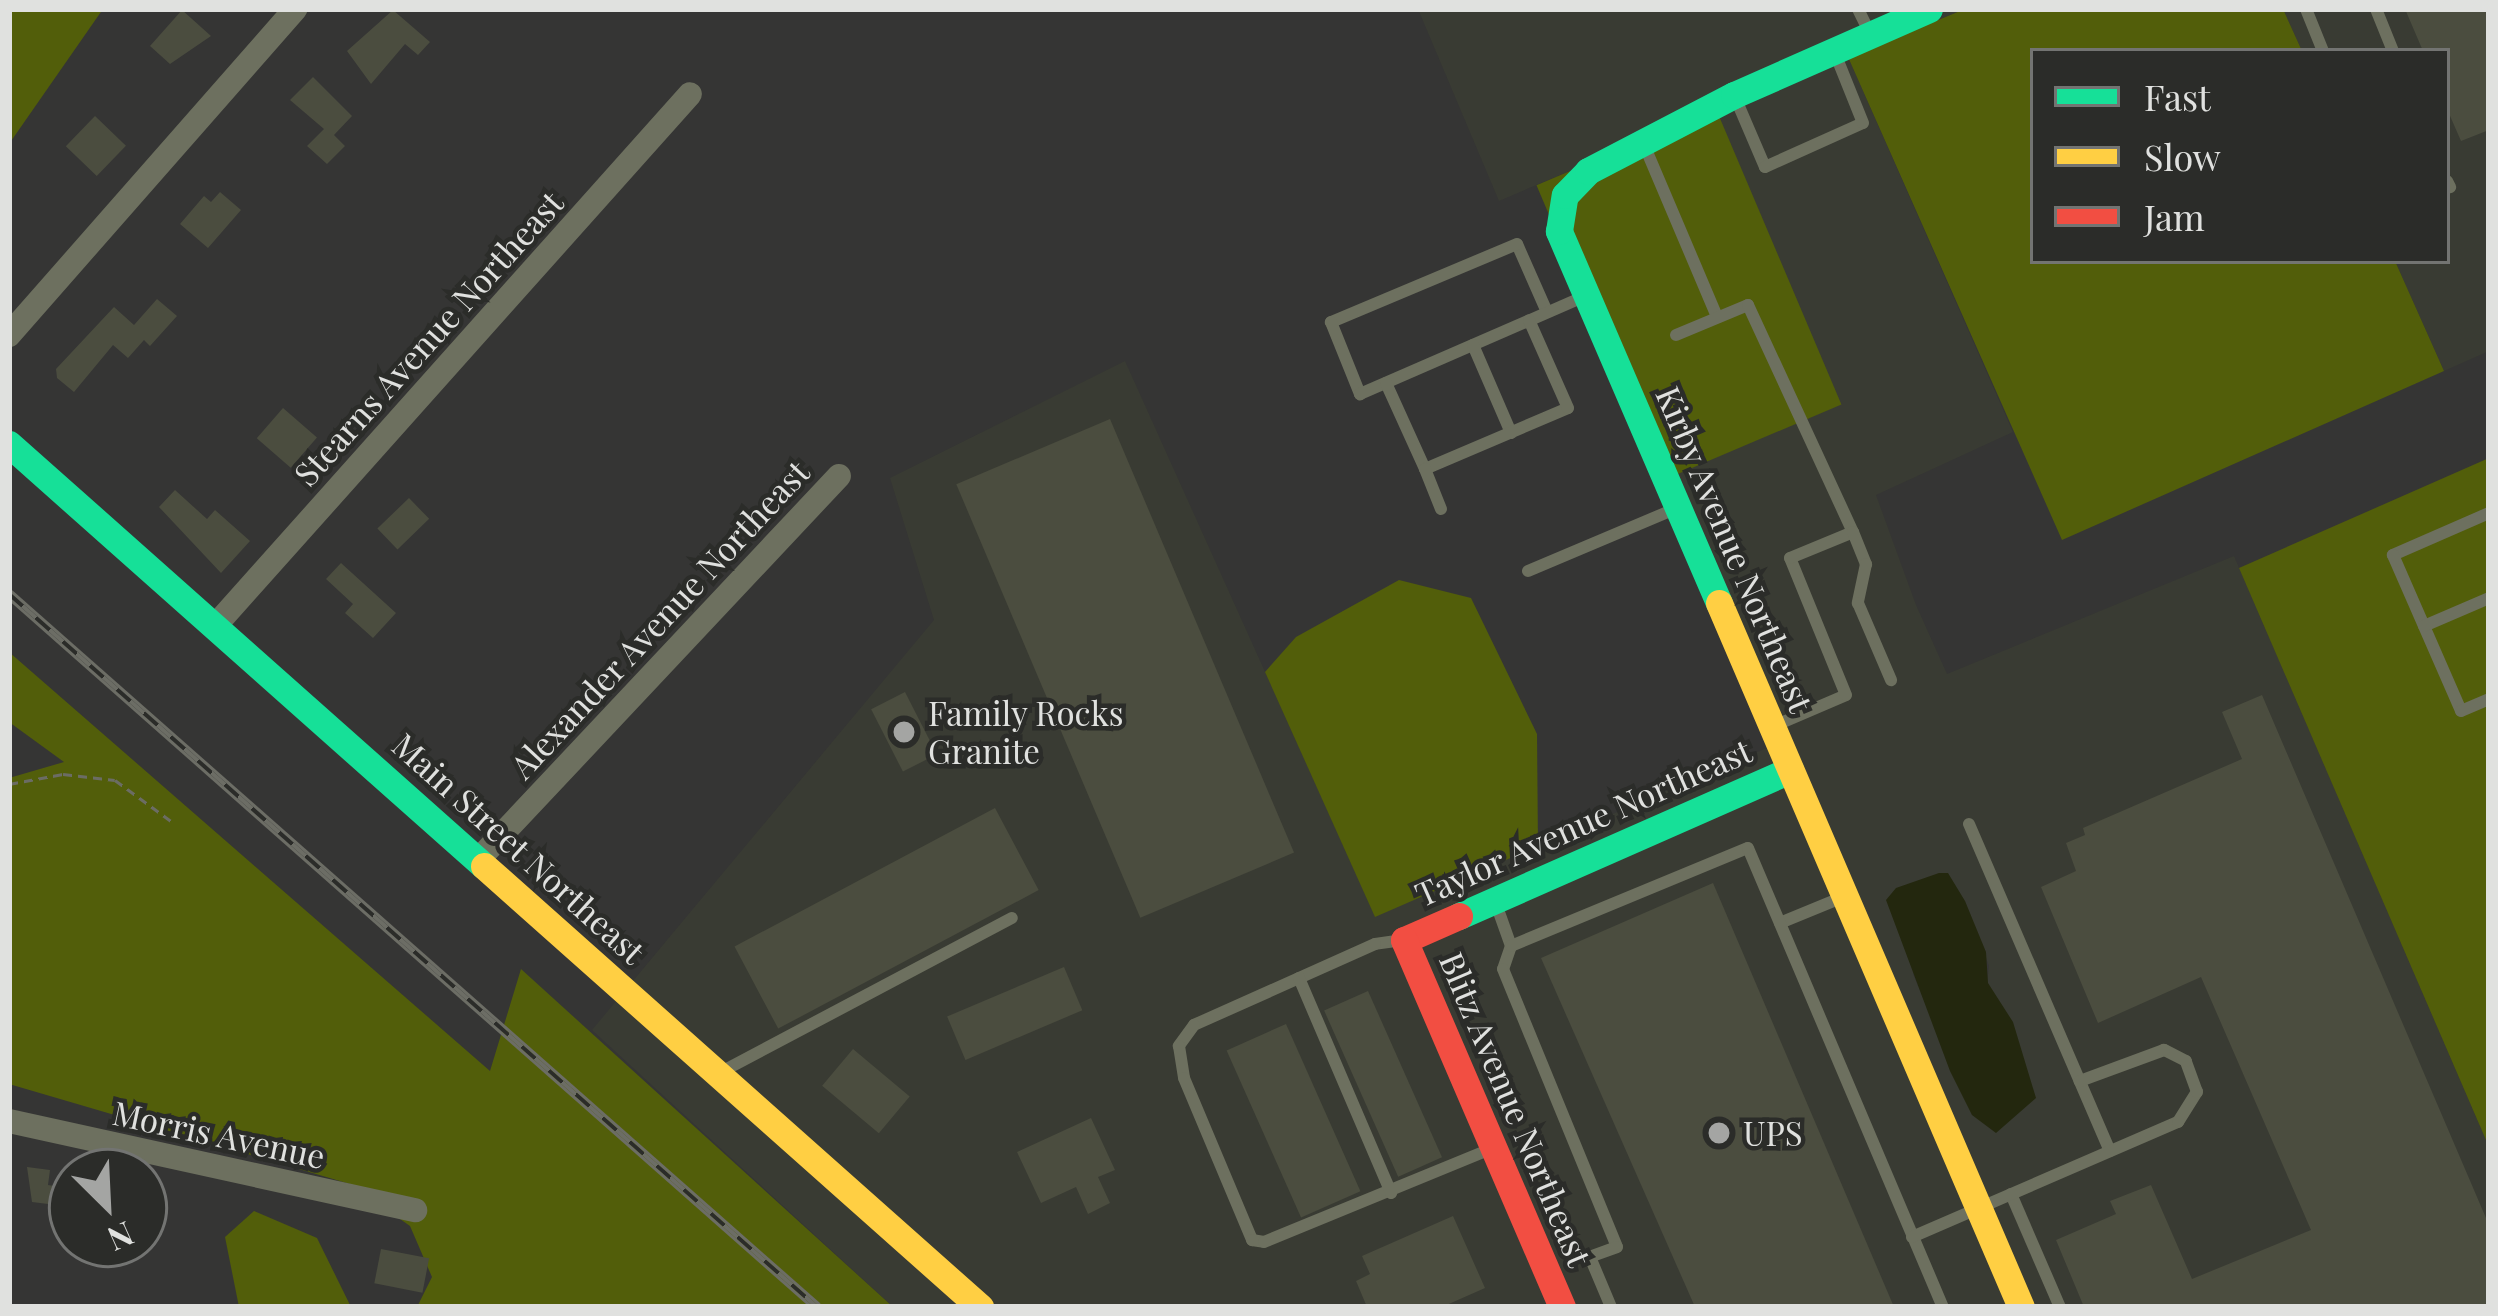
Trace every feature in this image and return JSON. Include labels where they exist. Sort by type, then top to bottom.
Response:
[{"type":"street","points":[[9,334],[296,9]]},
{"type":"street","name":"Kirby Avenue Northeast","points":[[1927,9],[1864,21],[1833,50],[1734,94],[1588,171],[1565,195],[1559,231],[2021,1307]]},
{"type":"street","name":"Stearns Avenue Northeast","points":[[215,626],[690,94]]},
{"type":"street","name":"Main Street Northeast","points":[[9,444],[980,1307]]},
{"type":"street","name":"Alexander Avenue Northeast","points":[[478,860],[839,476]]},
{"type":"street","name":"Taylor Avenue Northeast","points":[[1404,940],[1790,770]]},
{"type":"street","name":"Blitz Avenue Northeast","points":[[1404,940],[1562,1307]]},
{"type":"street","name":"Morris Avenue","points":[[9,1121],[415,1210]]},
{"type":"lane","points":[[2306,9],[2323,48]]},
{"type":"lane","points":[[2376,9],[2392,48]]},
{"type":"lane","points":[[1734,94],[1765,167],[1863,123],[1833,50]]},
{"type":"lane","points":[[1642,141],[1717,317]]},
{"type":"lane","points":[[1546,312],[1517,244],[1331,322],[1360,394],[1586,295]]},
{"type":"lane","points":[[1676,334],[1748,305],[1866,564],[1858,603],[1891,680]]},
{"type":"lane","points":[[1425,469],[1568,408],[1529,320]]},
{"type":"lane","points":[[1473,345],[1510,433]]},
{"type":"lane","points":[[1386,383],[1442,509]]},
{"type":"lane","points":[[1528,571],[1678,508]]},
{"type":"lane","points":[[2489,513],[2392,555],[2461,711],[2489,699]]},
{"type":"lane","points":[[1772,726],[1846,695],[1790,558],[1853,532]]},
{"type":"lane","points":[[2424,626],[2489,598]]},
{"type":"lane","points":[[1969,824],[2110,1151]]},
{"type":"lane","points":[[1511,946],[1748,848],[1943,1307]]},
{"type":"lane","points":[[1780,923],[1844,897]]},
{"type":"lane","points":[[1494,900],[1511,946],[1503,969],[1617,1247],[1590,1257],[1611,1307]]},
{"type":"lane","points":[[718,1073],[1012,918]]},
{"type":"lane","points":[[1404,940],[1376,944],[1194,1025],[1179,1046],[1184,1078],[1252,1240],[1264,1242],[1494,1148]]},
{"type":"lane","points":[[1299,978],[1391,1193]]},
{"type":"lane","points":[[1912,1237],[2188,1115],[2197,1092],[2194,1071],[2176,1054],[2150,1052],[2080,1082]]},
{"type":"lane","points":[[2012,1193],[2060,1307]]},
{"type":"path","points":[[9,784],[63,774],[115,779],[171,821]]},
{"type":"shaded area","points":[[1418,9],[1965,9],[1848,57],[2013,432],[1876,495],[1916,605],[1947,674],[2234,556],[2489,1147],[2489,1307],[893,1307],[592,1030],[934,620],[890,478],[1125,361],[1375,916],[1790,738],[1663,479],[1715,109],[1499,201]],"holes":[[[1965,901],[1989,966],[1972,1115],[1913,974]]]},
{"type":"shaded area","points":[[2283,9],[2489,9],[2489,351],[2444,371],[2396,264],[2450,264],[2450,48],[2301,48]]},
{"type":"shaded area","points":[[1948,873],[1965,901],[1986,952],[1988,983],[2013,1022],[2036,1098],[1996,1133],[1972,1115],[1950,1071],[1886,900],[1896,888]]},
{"type":"green space","points":[[9,9],[103,9],[9,144]]},
{"type":"green space","points":[[1965,9],[2283,9],[2301,48],[2030,48],[2030,264],[2396,264],[2444,371],[2062,540],[1848,57]]},
{"type":"green space","points":[[1716,109],[1841,404],[1662,481],[1537,185]]},
{"type":"green space","points":[[2489,458],[2489,1147],[2239,568]]},
{"type":"green space","points":[[1399,580],[1471,598],[1537,734],[1538,846],[1375,917],[1265,672],[1296,637]]},
{"type":"green space","points":[[9,652],[490,1071],[521,969],[893,1307],[417,1307],[432,1277],[410,1226],[350,1184],[9,1084],[9,778],[64,762],[9,722]]},
{"type":"green space","points":[[254,1211],[317,1238],[351,1307],[239,1307],[225,1237]]},
{"type":"building","points":[[2405,9],[2489,9],[2489,130],[2461,141],[2450,116],[2450,48],[2422,48]]},
{"type":"building","points":[[182,10],[211,36],[170,64],[150,46]]},
{"type":"building","points":[[393,10],[430,42],[418,55],[405,44],[371,84],[347,51]]},
{"type":"building","points":[[313,77],[352,116],[334,135],[345,146],[327,164],[307,146],[324,129],[290,100]]},
{"type":"building","points":[[95,116],[126,146],[97,176],[66,146]]},
{"type":"building","points":[[220,192],[241,210],[208,248],[180,224],[204,196],[211,202]]},
{"type":"building","points":[[157,299],[177,316],[150,346],[144,340],[128,358],[113,345],[74,392],[57,378],[56,369],[114,307],[134,325]]},
{"type":"building","points":[[283,408],[317,438],[291,468],[257,438]]},
{"type":"building","points":[[1110,419],[1294,853],[1140,918],[956,484]]},
{"type":"building","points":[[175,490],[207,519],[215,510],[250,541],[221,573],[159,507]]},
{"type":"building","points":[[409,498],[429,519],[397,549],[377,529]]},
{"type":"building","points":[[341,563],[396,613],[373,638],[345,613],[353,604],[326,579]]},
{"type":"building","name":"Family Rocks Granite","points":[[905,692],[937,754],[903,772],[871,709]]},
{"type":"building","points":[[2262,695],[2489,1225],[2489,1307],[2084,1307],[2056,1240],[2116,1214],[2110,1201],[2151,1185],[2192,1279],[2311,1230],[2201,977],[2098,1023],[2041,887],[2076,871],[2066,843],[2085,835],[2083,828],[2242,759],[2222,712]]},
{"type":"building","points":[[995,808],[1039,890],[778,1029],[735,946]]},
{"type":"building","name":"UPS","points":[[1713,883],[1894,1307],[1695,1307],[1541,958]]},
{"type":"building","points":[[1064,967],[1082,1010],[965,1060],[947,1017]]},
{"type":"building","points":[[1368,991],[1442,1157],[1398,1177],[1324,1011]]},
{"type":"building","points":[[1286,1024],[1360,1191],[1301,1218],[1227,1050]]},
{"type":"building","points":[[853,1049],[910,1097],[879,1133],[822,1086]]},
{"type":"building","points":[[1091,1118],[1115,1170],[1098,1177],[1110,1203],[1088,1214],[1076,1187],[1041,1203],[1017,1152]]},
{"type":"building","points":[[27,1167],[48,1170],[48,1204],[32,1202]]},
{"type":"building","points":[[1453,1216],[1485,1288],[1442,1307],[1367,1307],[1356,1281],[1370,1274],[1362,1256]]},
{"type":"building","points":[[381,1249],[429,1258],[422,1293],[374,1283]]},
{"type":"railway","points":[[9,594],[817,1307]]},
{"type":"traffic: fast","points":[[1719,603],[1559,231],[1565,195],[1588,171],[1734,95],[1929,9]]},
{"type":"traffic: fast","points":[[9,444],[484,866]]},
{"type":"traffic: fast","points":[[1459,916],[1790,770]]},
{"type":"traffic: slow","points":[[1719,603],[2021,1307]]},
{"type":"traffic: slow","points":[[484,866],[980,1307]]},
{"type":"traffic: jam","points":[[1459,916],[1404,940],[1562,1307]]},
{"type":"place","name":"Family Rocks Granite","points":[[904,732]]},
{"type":"place","name":"UPS","points":[[1719,1133]]}]
